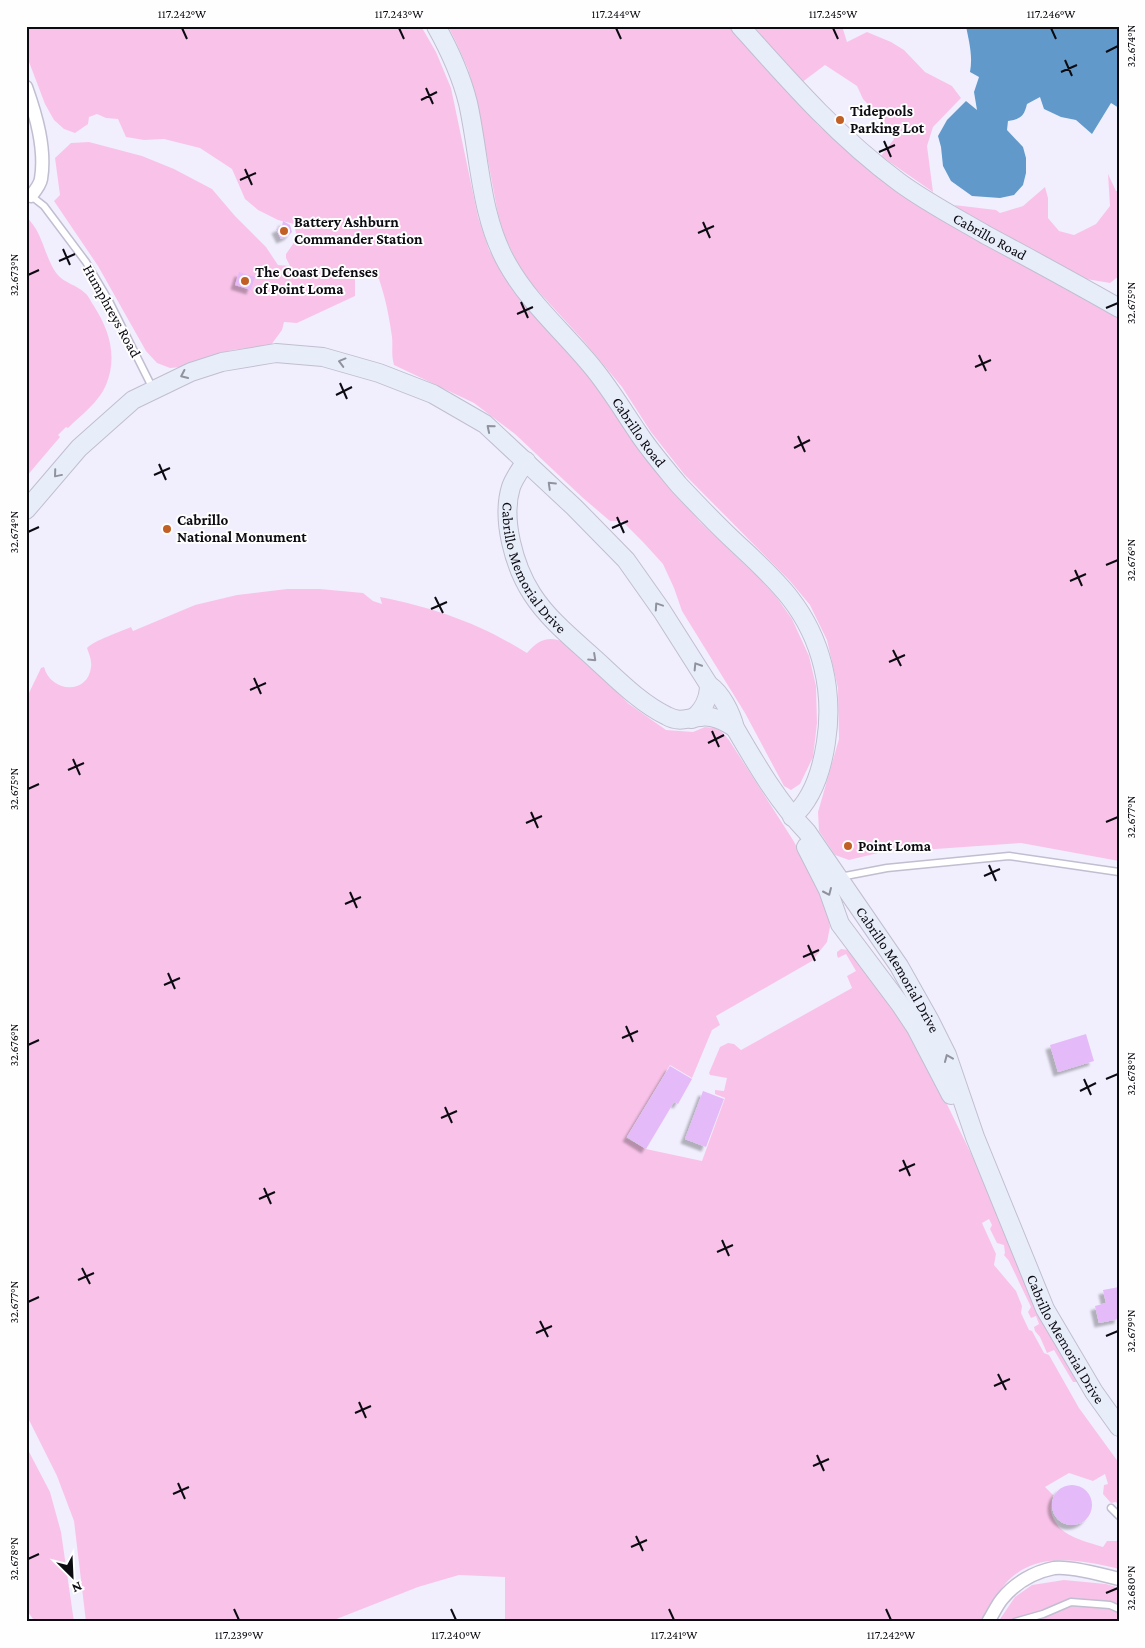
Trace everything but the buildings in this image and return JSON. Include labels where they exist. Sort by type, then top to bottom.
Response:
[{"type":"street","name":"Cabrillo Road","points":[[436,26],[453,58],[464,86],[488,212],[495,238],[508,265],[530,296],[608,388],[660,462],[705,512],[779,585],[800,611],[813,636],[826,684],[828,732],[823,760],[813,789],[801,809],[792,816]]},
{"type":"street","name":"Cabrillo Road","points":[[740,26],[802,97],[828,123],[874,163],[952,216],[1119,308]]},
{"type":"street","points":[[26,87],[33,106],[42,153],[41,181],[29,194]]},
{"type":"street","points":[[26,510],[79,448],[133,400],[191,372],[222,362],[276,353],[323,357],[379,372],[433,394],[485,424],[526,461]]},
{"type":"street","name":"Cabrillo Memorial Drive","points":[[735,728],[715,718],[702,716],[679,720],[669,717],[638,697],[558,624],[531,593],[513,548],[509,514],[511,487],[526,461],[599,531],[626,560],[662,611],[709,685],[718,692],[751,756],[792,816],[807,832],[899,966],[947,1055],[976,1136],[1045,1309],[1094,1392],[1119,1426]]},
{"type":"street","points":[[692,719],[700,712],[707,699],[709,685]]},
{"type":"street","name":"Cabrillo Memorial Drive","points":[[792,816],[800,836],[828,890],[840,924],[916,1028],[954,1102],[976,1136]]},
{"type":"street","points":[[988,1622],[1001,1600],[1018,1583],[1037,1574],[1056,1568],[1096,1572],[1119,1579]]},
{"type":"lane","name":"Humphreys Road","points":[[29,194],[44,206],[86,262],[109,301],[154,389]]},
{"type":"lane","points":[[838,877],[887,868],[1009,856],[1119,872]]},
{"type":"lane","points":[[1111,1508],[1119,1516]]},
{"type":"lane","points":[[1015,1622],[1044,1618],[1071,1602],[1110,1605],[1119,1610]]},
{"type":"shaded area","points":[[26,26],[421,26],[436,52],[451,88],[478,217],[489,250],[514,292],[595,384],[641,454],[700,522],[775,595],[792,619],[809,656],[816,686],[817,723],[813,757],[800,784],[791,790],[784,786],[745,713],[682,611],[663,564],[643,542],[622,521],[610,521],[515,434],[474,403],[394,365],[390,322],[379,279],[368,273],[355,279],[355,296],[297,323],[284,322],[282,330],[271,345],[232,350],[182,367],[170,368],[157,363],[146,351],[98,266],[54,201],[60,195],[55,158],[71,143],[89,142],[142,156],[174,169],[212,189],[235,216],[266,247],[278,265],[290,266],[286,254],[293,244],[296,233],[294,224],[278,220],[258,210],[245,199],[232,169],[200,148],[164,139],[144,140],[126,137],[118,119],[106,118],[97,114],[89,117],[88,124],[75,133],[64,129],[54,120],[45,104],[26,54]]},
{"type":"shaded area","points":[[448,26],[729,26],[818,125],[854,157],[894,188],[954,227],[1119,319],[1119,861],[1021,843],[878,853],[849,860],[835,855],[819,831],[818,812],[839,739],[838,688],[827,640],[810,605],[790,581],[684,474],[651,432],[622,387],[582,339],[528,280],[505,237],[498,214],[476,97],[468,69]]},
{"type":"shaded area","points":[[751,26],[842,26],[847,42],[867,32],[891,42],[904,50],[925,72],[952,86],[961,98],[933,127],[927,146],[933,192],[881,156],[894,139],[878,115],[863,99],[857,86],[825,65],[801,83]]},
{"type":"shaded area","points":[[1108,174],[1116,191],[1119,191],[1119,276],[1110,283],[1080,278],[1010,240],[954,205],[996,210],[1000,213],[1023,206],[1045,187],[1048,198],[1048,218],[1059,231],[1074,235],[1096,224],[1110,206]]},
{"type":"shaded area","points":[[26,217],[36,229],[57,274],[63,280],[82,290],[89,297],[108,334],[111,364],[106,385],[99,397],[68,428],[66,427],[58,435],[60,437],[26,477]]},
{"type":"shaded area","points":[[287,589],[320,589],[363,593],[373,601],[382,604],[380,597],[419,606],[474,625],[527,653],[536,644],[545,640],[554,639],[566,643],[629,704],[666,730],[693,732],[705,727],[715,728],[722,732],[729,740],[793,840],[809,869],[826,907],[830,927],[827,942],[812,961],[716,1016],[720,1025],[712,1030],[692,1078],[670,1065],[626,1138],[646,1149],[702,1161],[725,1098],[715,1094],[715,1090],[724,1091],[727,1078],[710,1075],[709,1073],[720,1047],[728,1043],[734,1044],[741,1050],[852,988],[847,976],[856,971],[846,954],[838,958],[837,955],[837,952],[841,949],[848,950],[898,1012],[944,1098],[976,1164],[1039,1314],[1078,1382],[1073,1382],[1054,1350],[1047,1353],[1040,1337],[1035,1331],[1034,1327],[1039,1324],[1036,1316],[1031,1318],[1028,1312],[1031,1307],[1009,1261],[1004,1255],[1004,1245],[997,1243],[990,1229],[992,1225],[989,1219],[982,1223],[996,1254],[994,1265],[1016,1291],[1022,1306],[1021,1313],[1029,1330],[1032,1331],[1044,1353],[1049,1355],[1079,1408],[1119,1463],[1119,1506],[1116,1502],[1111,1503],[1103,1494],[1104,1485],[1108,1484],[1105,1474],[1093,1481],[1069,1473],[1045,1487],[1053,1495],[1051,1509],[1054,1519],[1064,1532],[1103,1547],[1107,1541],[1119,1541],[1119,1569],[1092,1563],[1063,1560],[1036,1564],[1023,1570],[1007,1582],[979,1622],[505,1622],[505,1577],[459,1575],[418,1587],[329,1622],[86,1622],[74,1521],[57,1476],[26,1414],[26,704],[28,695],[41,668],[44,667],[48,676],[61,686],[77,686],[83,682],[88,676],[91,667],[91,659],[87,648],[102,639],[131,627],[133,631],[195,605],[237,595]]},
{"type":"shaded area","points":[[26,1446],[50,1492],[61,1532],[74,1622],[35,1622],[26,1609]]},
{"type":"shaded area","points":[[1064,1580],[1106,1584],[1119,1588],[1119,1622],[998,1622],[1015,1597],[1032,1585]]},
{"type":"water","points":[[966,26],[1119,26],[1119,108],[1111,103],[1092,134],[1076,120],[1061,117],[1044,109],[1040,97],[1027,104],[1021,117],[1008,121],[1007,130],[1023,147],[1026,158],[1026,173],[1023,185],[1014,195],[1000,198],[972,196],[951,181],[943,166],[938,136],[947,120],[966,101],[977,110],[974,92],[979,77],[970,72],[971,55]]},
{"type":"place","name":"Tidepools Parking Lot","points":[[840,120]]},
{"type":"place","name":"Battery Ashburn Commander Station","points":[[284,231]]},
{"type":"place","name":"The Coast Defenses of Point Loma","points":[[245,281]]},
{"type":"place","name":"Cabrillo National Monument","points":[[167,529]]},
{"type":"place","name":"Point Loma","points":[[848,846]]}]
